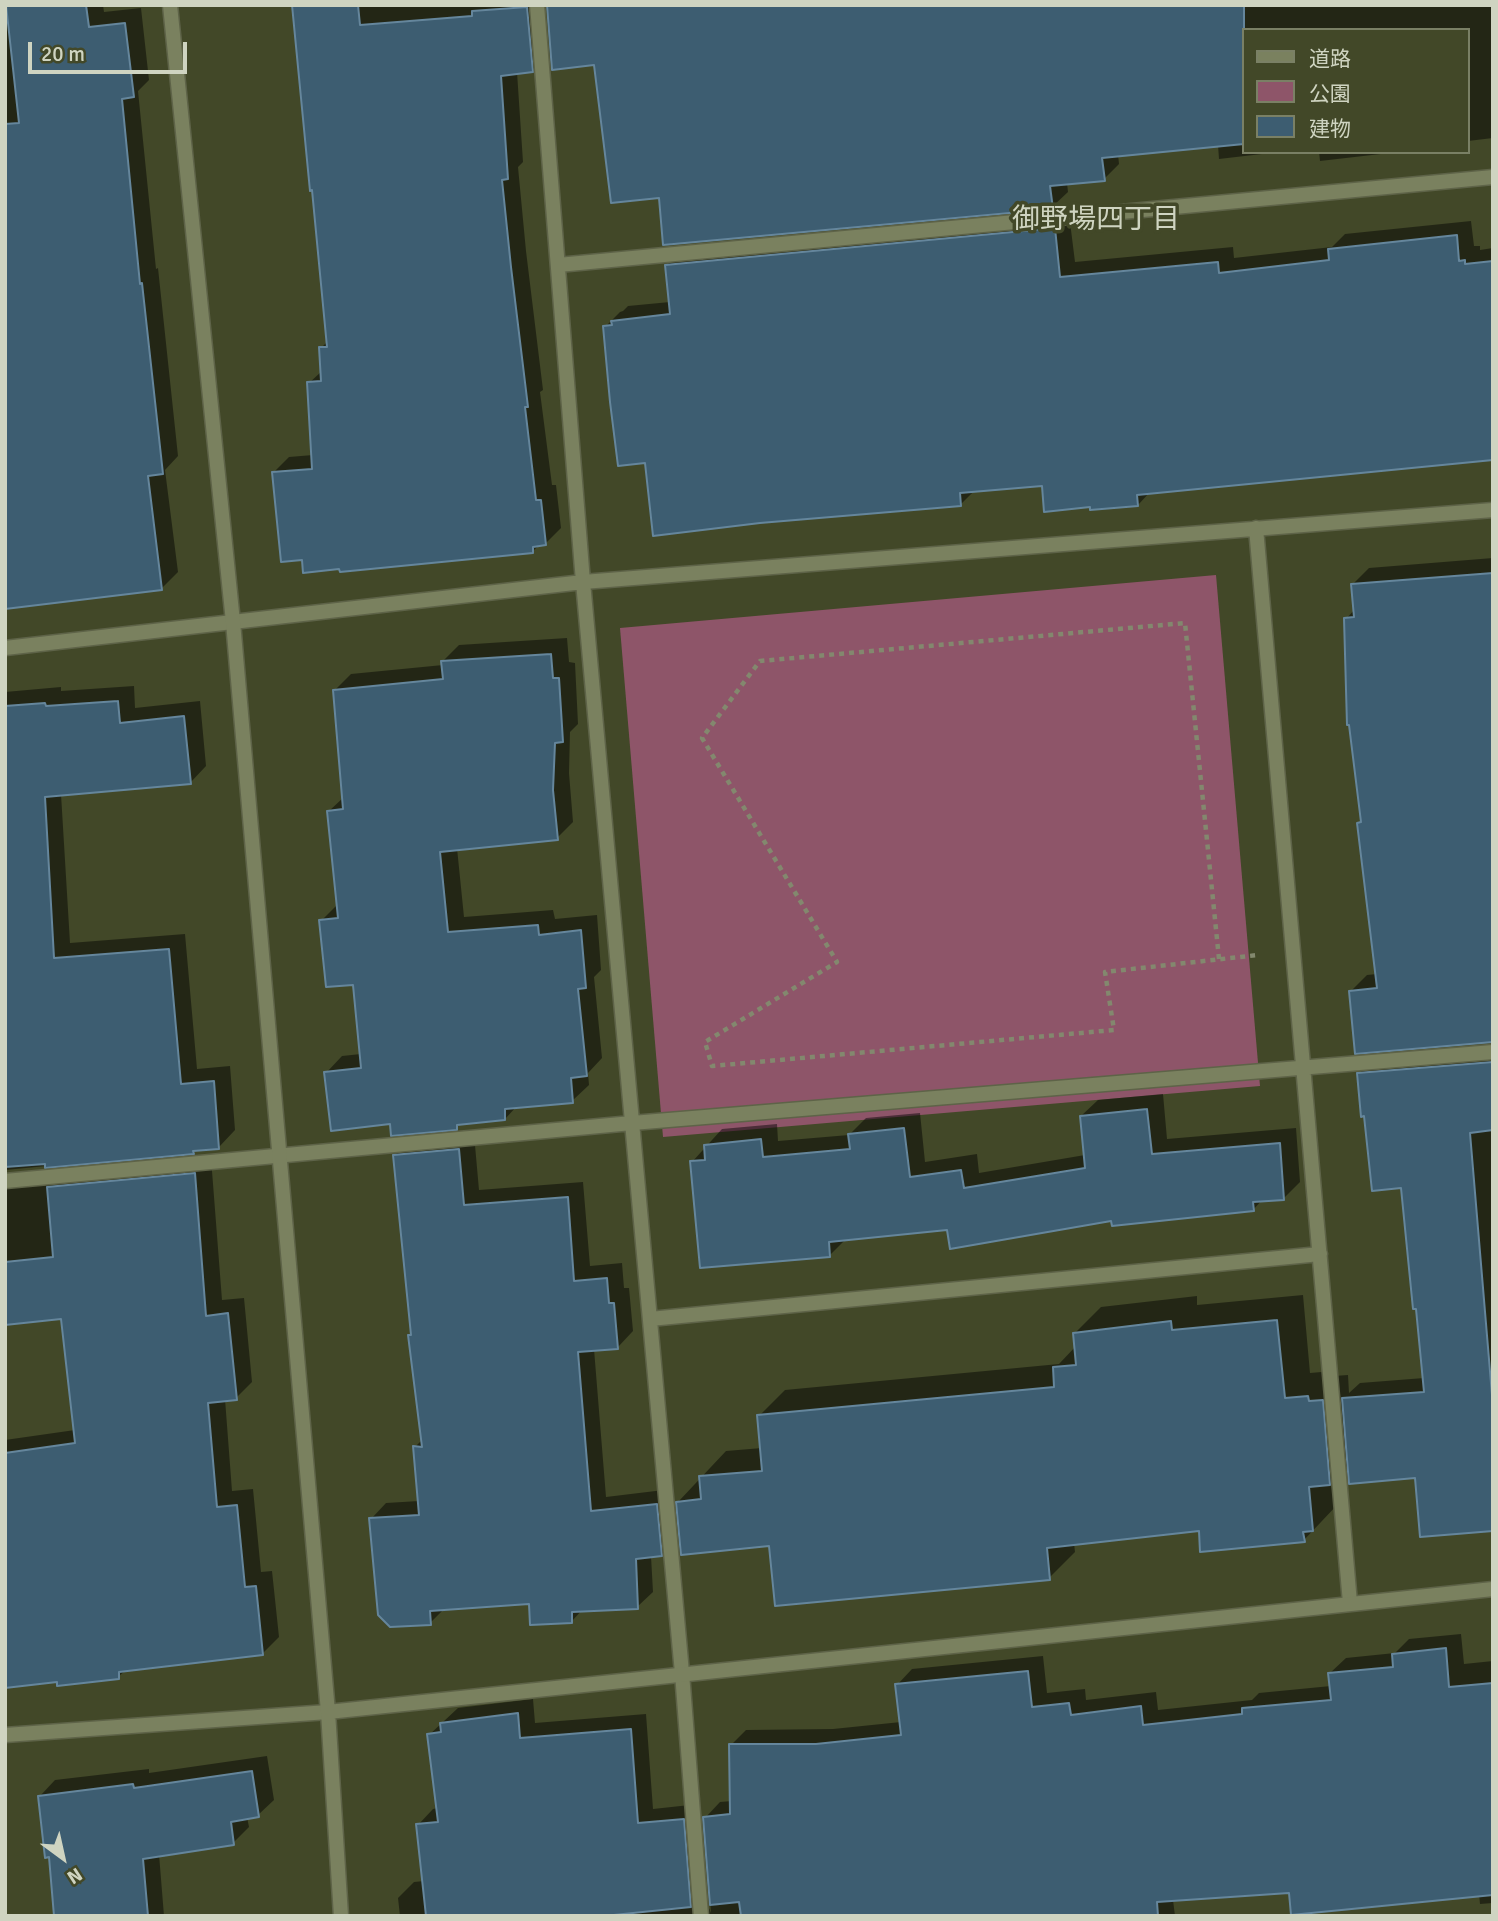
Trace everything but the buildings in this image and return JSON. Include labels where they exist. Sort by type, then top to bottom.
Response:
[{"type":"street","points":[[170,5],[233,622],[328,1712],[341,1916]]},
{"type":"street","points":[[537,5],[583,582],[682,1673],[701,1916]]},
{"type":"street","points":[[558,265],[1493,177]]},
{"type":"street","points":[[5,648],[583,582],[1493,510]]},
{"type":"street","points":[[1256,528],[1350,1603]]},
{"type":"street","points":[[5,1181],[632,1123],[1493,1052]]},
{"type":"street","points":[[650,1319],[1320,1254]]},
{"type":"street","points":[[5,1735],[328,1712],[1493,1589]]},
{"type":"path","points":[[1219,960],[1185,623],[760,661],[702,738],[837,962],[705,1042],[712,1066],[1114,1030],[1105,972],[1219,960],[1293,951]]},
{"type":"green space","points":[[1216,575],[1260,1086],[663,1137],[620,628]]},
{"type":"district","name":"御野場四丁目","points":[[1096,221]]}]
